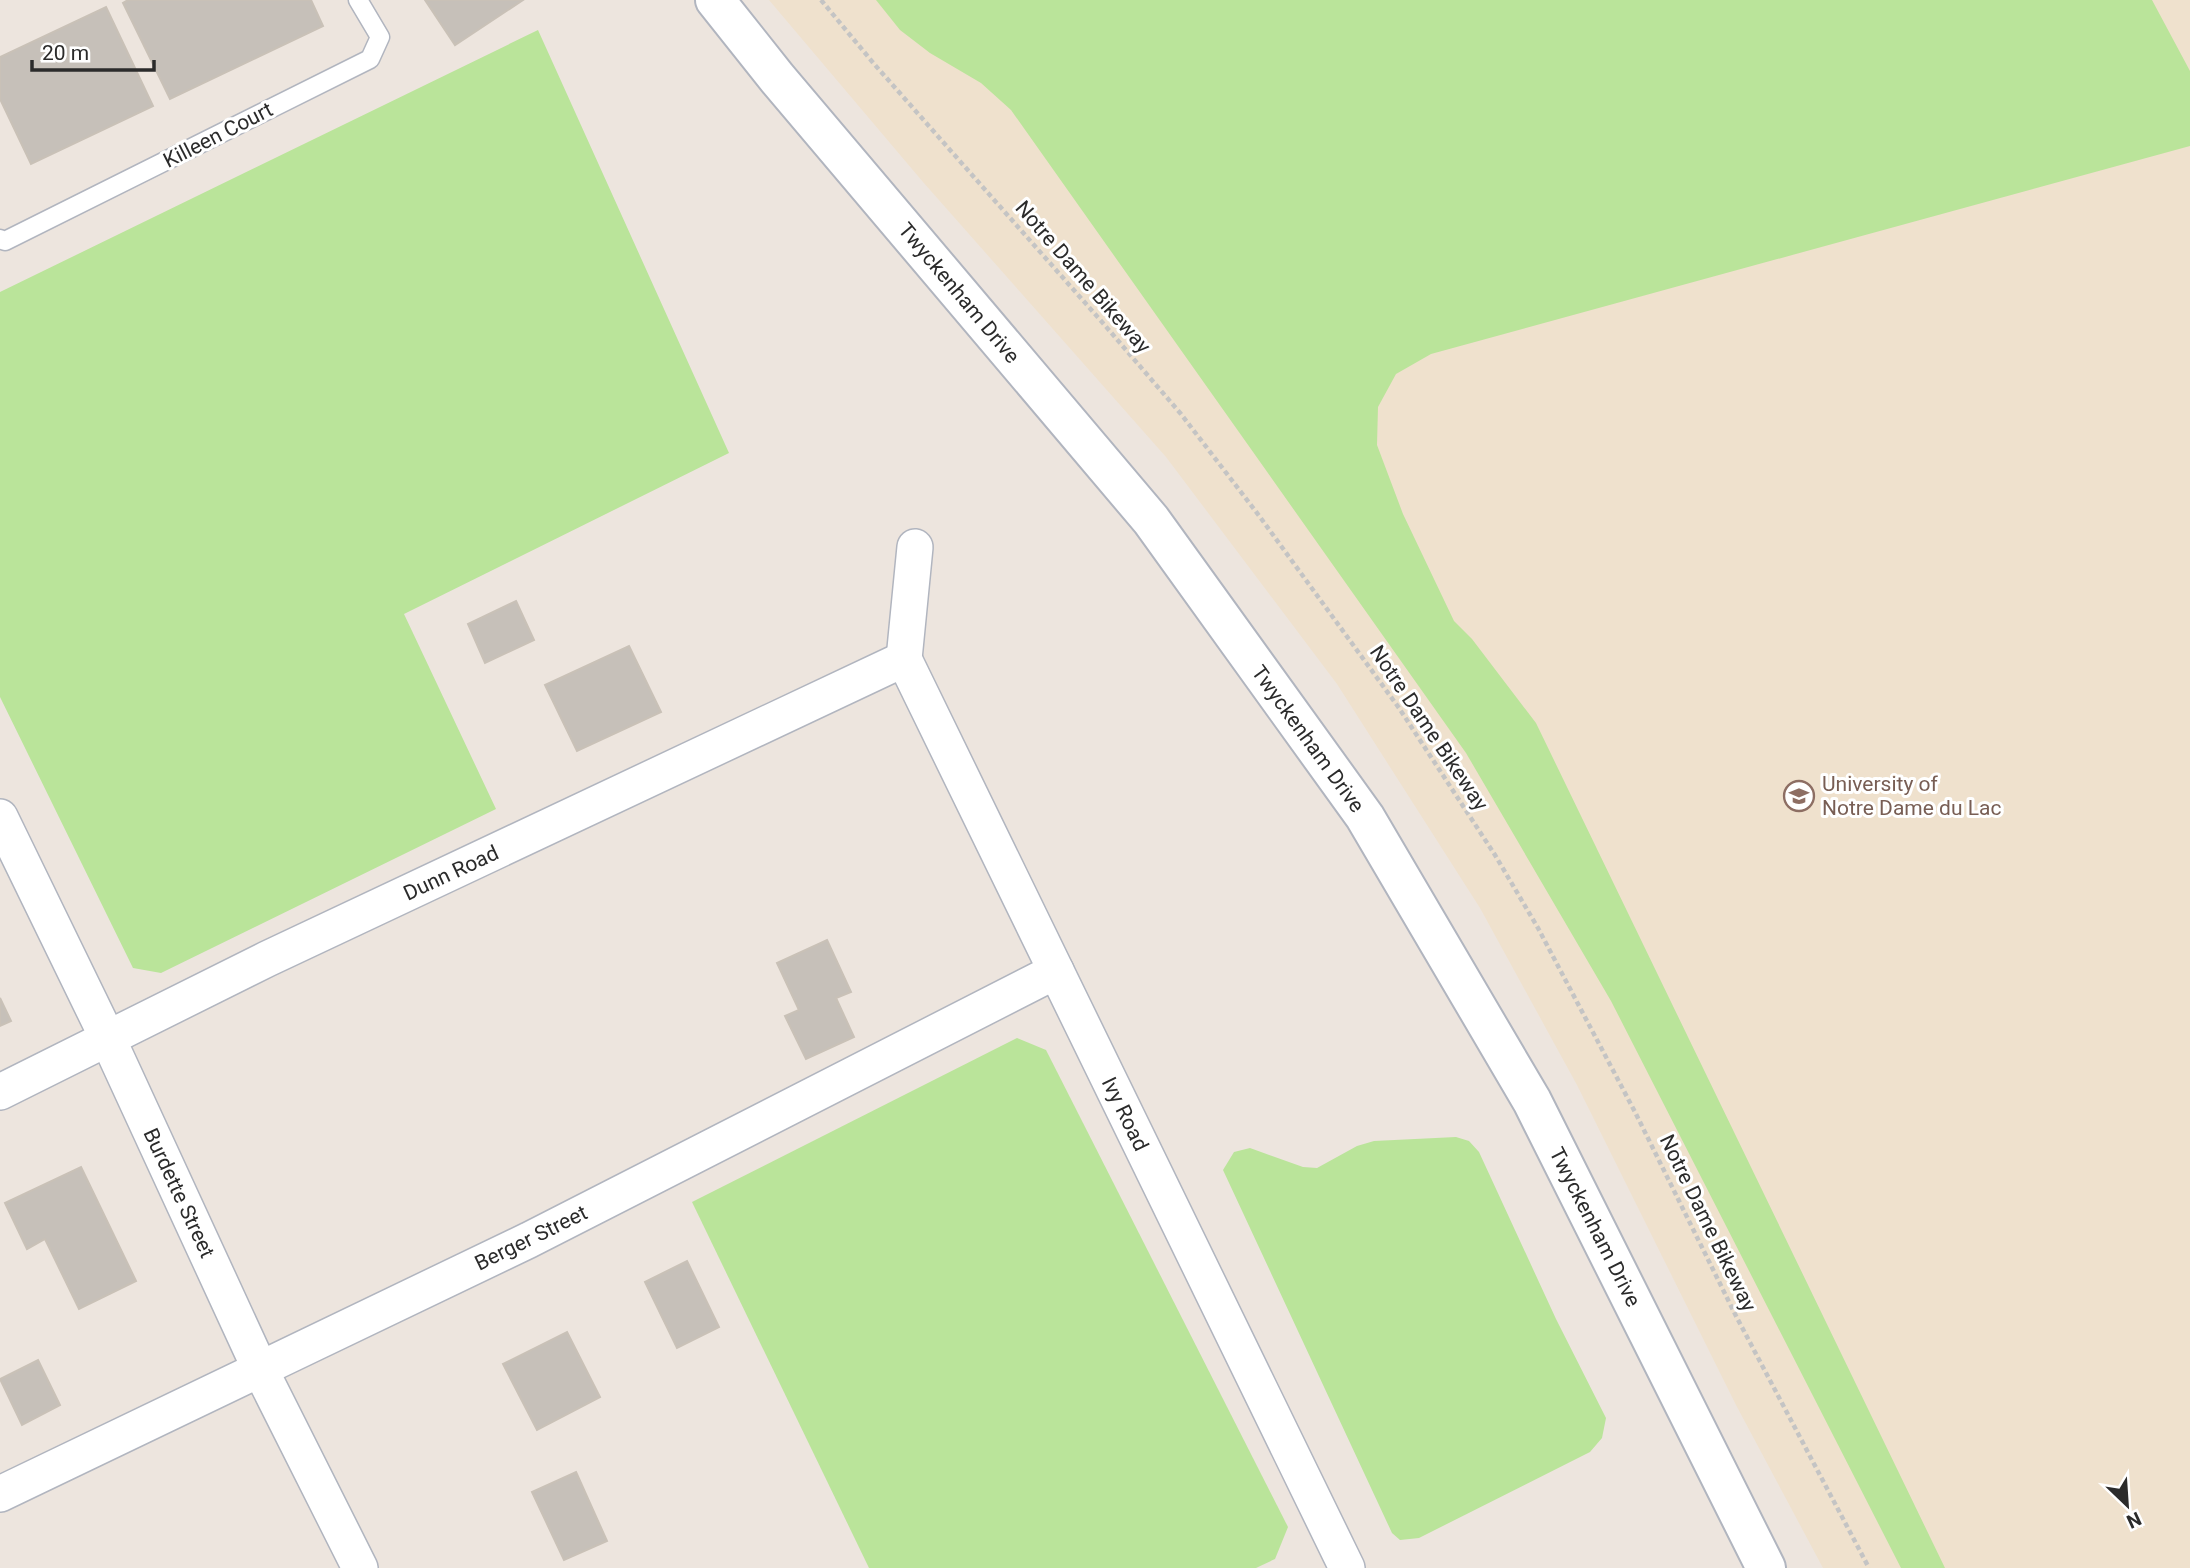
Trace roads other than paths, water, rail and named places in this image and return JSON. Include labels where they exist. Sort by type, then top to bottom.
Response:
[{"type":"street","name":"Twyckenham Drive","points":[[715,0],[786,88],[1151,520],[1365,817],[1532,1101],[1766,1568]]},
{"type":"street","points":[[904,659],[915,547]]},
{"type":"street","name":"Ivy Road","points":[[904,659],[1346,1568]]},
{"type":"street","name":"Dunn Road","points":[[0,1092],[267,959],[904,659]]},
{"type":"street","name":"Burdette Street","points":[[0,817],[107,1039],[260,1369],[360,1568]]},
{"type":"street","name":"Berger Street","points":[[0,1494],[529,1240],[1056,971]]},
{"type":"lane","name":"Killeen Court","points":[[3,240],[370,58],[380,37],[358,0]]},
{"type":"place","name":"University of Notre Dame du Lac","points":[[1799,796]]}]
